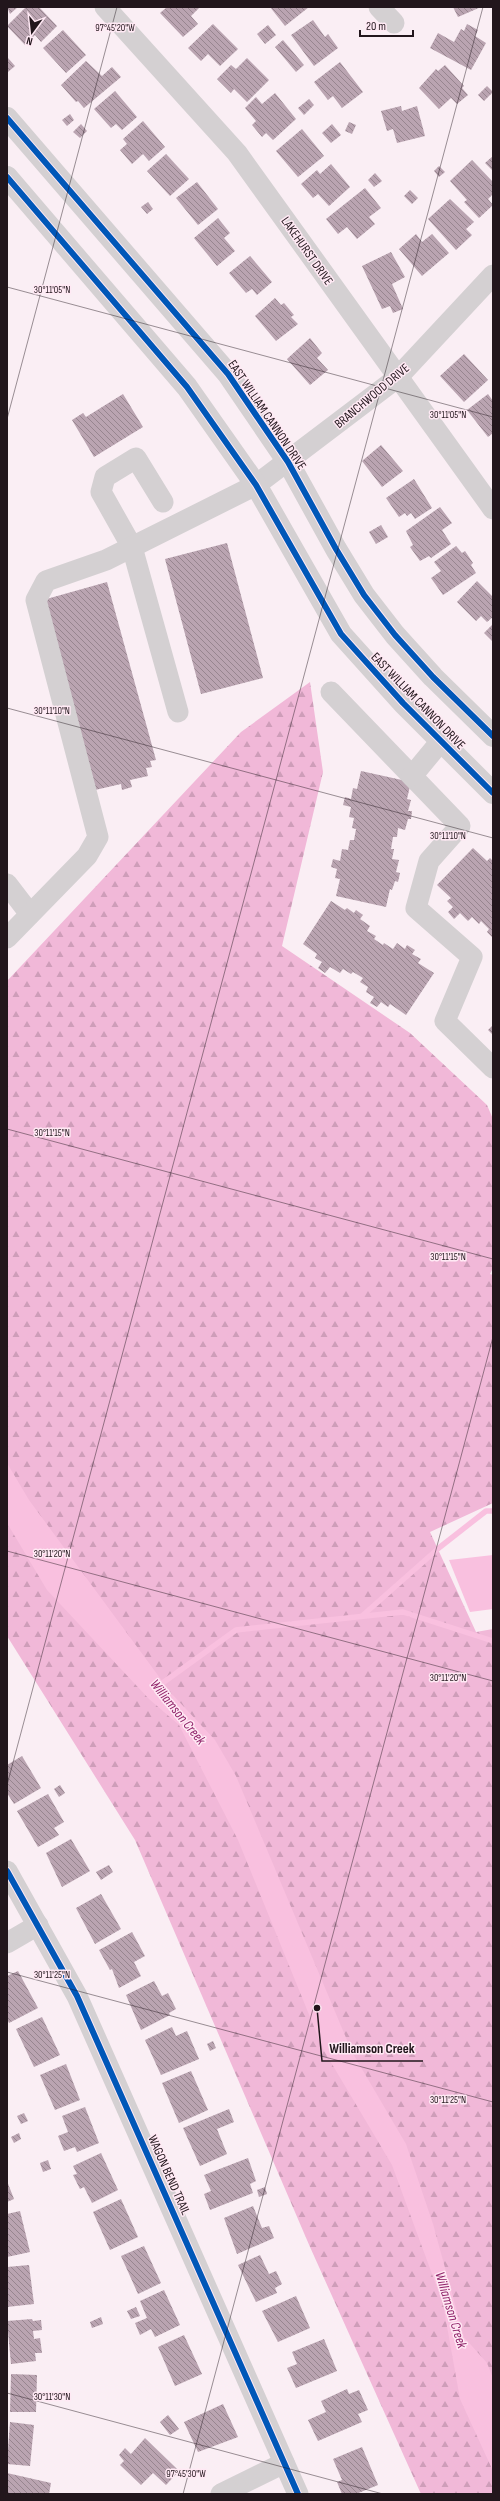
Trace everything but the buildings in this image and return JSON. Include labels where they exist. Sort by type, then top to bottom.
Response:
[{"type":"main road","name":"EAST WILLIAM CANNON DRIVE","points":[[7,118],[228,374],[288,462],[336,549],[364,595],[395,635],[433,678],[493,736]]},
{"type":"main road","name":"EAST WILLIAM CANNON DRIVE","points":[[7,177],[187,387],[256,485],[342,634],[367,665],[441,742],[493,793]]},
{"type":"street","name":"LAKEHURST DRIVE","points":[[106,7],[237,153],[397,378],[493,509]]},
{"type":"street","points":[[379,7],[394,23]]},
{"type":"street","name":"BRANCHWOOD DRIVE","points":[[7,938],[87,856],[98,837],[36,600],[46,581],[106,560],[256,485],[397,378],[493,275]]},
{"type":"street","points":[[163,502],[136,458],[105,477],[101,492],[132,547],[178,712]]},
{"type":"street","points":[[331,692],[460,826],[429,861],[416,908],[472,957],[445,1021],[493,1068]]},
{"type":"street","points":[[412,776],[441,742]]},
{"type":"street","points":[[7,884],[30,914]]},
{"type":"street","name":"WAGON BEND TRAIL","points":[[7,1871],[78,1996],[298,2494]]},
{"type":"street","points":[[7,1943],[38,1925]]},
{"type":"street","points":[[221,2494],[284,2463]]},
{"type":"green space","points":[[310,682],[323,772],[282,946],[410,1033],[487,1105],[493,1119],[493,1268],[490,1274],[493,1275],[493,1503],[430,1532],[476,1632],[493,1629],[493,2494],[421,2494],[310,2247],[135,1840],[7,1636],[7,981],[241,732]]},
{"type":"water","points":[[7,1463],[29,1500],[171,1693],[215,1740],[236,1776],[352,2052],[406,2144],[433,2224],[464,2337],[487,2363],[493,2378],[493,2471],[460,2399],[443,2304],[392,2165],[323,2049],[238,1840],[179,1725],[149,1699],[47,1590],[7,1523]]},
{"type":"water","points":[[493,1555],[493,1609],[470,1612],[449,1560]]},
{"type":"waterway","points":[[362,1616],[440,1547],[486,1511],[493,1511]]},
{"type":"waterway","points":[[157,1687],[236,1630],[403,1612],[493,1641]]},
{"type":"cycle path","points":[[7,118],[228,374],[288,462],[336,549],[364,595],[395,635],[433,677],[493,736]]},
{"type":"cycle path","points":[[7,177],[187,387],[256,485],[341,634],[403,703],[493,793]]},
{"type":"cycle path","points":[[7,1871],[77,1996],[298,2494]]},
{"type":"place","name":"Williamson Creek","points":[[317,2008]]}]
